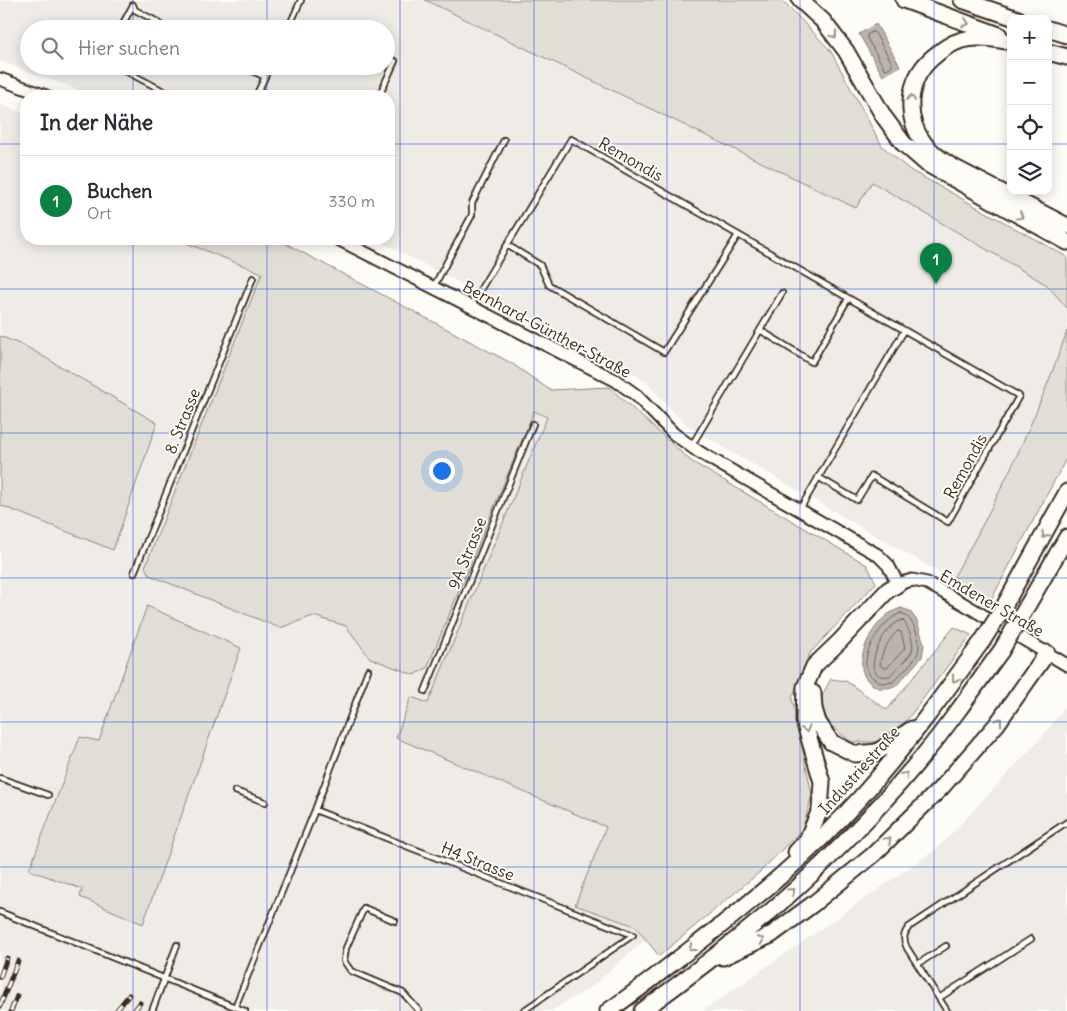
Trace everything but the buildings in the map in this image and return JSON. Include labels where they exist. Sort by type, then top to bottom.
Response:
[{"type":"highway","points":[[800,0],[823,21],[846,51],[884,117],[904,144],[927,164],[1067,242]]},
{"type":"highway","points":[[904,0],[1007,39]]},
{"type":"highway","points":[[962,0],[1007,15]]},
{"type":"highway","points":[[1052,30],[1067,35]]},
{"type":"highway","points":[[1007,40],[989,38],[961,40],[937,54],[918,75],[912,88],[910,106],[912,119],[924,144],[939,158],[954,168],[1067,226]]},
{"type":"highway","points":[[1052,53],[1067,57]]},
{"type":"highway","name":"Industriestraße","points":[[608,1011],[631,996],[744,908],[811,849],[860,799],[925,720],[983,640],[1002,610],[1067,492]]},
{"type":"highway","points":[[642,1011],[772,910],[834,852],[876,808],[956,714],[1001,650],[1067,537]]},
{"type":"highway","points":[[744,908],[807,840],[820,810],[822,782],[804,720],[805,687],[814,666],[888,590],[898,584]]},
{"type":"highway","points":[[840,641],[823,669],[813,692],[814,709],[818,722],[832,742],[855,754],[877,752],[925,720]]},
{"type":"highway","points":[[701,967],[771,935],[813,904],[873,855],[940,788],[997,724],[1047,653]]},
{"type":"street","points":[[0,79],[30,90]]},
{"type":"street","name":"Bernhard-Günther-Straße","points":[[350,245],[615,380],[636,395],[674,434],[691,446],[878,555],[888,565],[898,584]]},
{"type":"street","name":"Emdener Straße","points":[[898,584],[912,580],[927,583],[1067,665]]},
{"type":"lane","points":[[292,20],[301,0]]},
{"type":"lane","points":[[125,20],[133,5],[135,10],[154,20]]},
{"type":"lane","points":[[133,75],[162,90]]},
{"type":"lane","points":[[259,90],[265,77],[261,75]]},
{"type":"lane","points":[[382,90],[389,75]]},
{"type":"lane","name":"Remondis","points":[[471,306],[571,138],[1019,396],[948,522],[872,476],[858,500],[818,477]]},
{"type":"lane","points":[[433,287],[472,215],[472,203],[504,140]]},
{"type":"lane","points":[[507,245],[540,265],[549,285],[664,352],[738,235]]},
{"type":"lane","name":"8. Strasse","points":[[134,573],[253,278]]},
{"type":"lane","points":[[691,446],[782,293]]},
{"type":"lane","points":[[760,330],[812,362],[848,299]]},
{"type":"lane","points":[[799,510],[904,331]]},
{"type":"lane","name":"9A Strasse","points":[[425,691],[532,424]]},
{"type":"lane","points":[[235,1007],[315,810],[368,670]]},
{"type":"lane","points":[[0,778],[48,795]]},
{"type":"lane","points":[[235,791],[265,802]]},
{"type":"lane","name":"H4 Strasse","points":[[315,810],[633,935],[523,1011]]},
{"type":"lane","points":[[947,1011],[907,948],[904,933],[910,927],[1067,822]]},
{"type":"lane","points":[[395,921],[364,908],[346,948],[344,961],[351,971],[403,994],[419,1011]]},
{"type":"lane","points":[[0,912],[246,1011]]},
{"type":"lane","points":[[939,998],[1031,939]]},
{"type":"lane","points":[[152,1011],[176,945]]},
{"type":"lane","points":[[918,964],[946,946]]},
{"type":"shaded area","points":[[0,0],[425,0],[856,208],[872,182],[1047,285],[1067,308],[1067,331],[1021,447],[995,503],[952,580],[694,430],[677,416],[650,386],[624,366],[386,245],[395,245],[395,90],[78,90],[38,75],[395,75],[395,20],[20,20],[20,68],[0,61]]},
{"type":"shaded area","points":[[425,0],[778,0],[786,4],[830,50],[882,146],[910,170],[1067,257],[1067,308],[1047,285],[872,182],[856,208]]},
{"type":"shaded area","points":[[0,104],[20,112],[20,245],[288,245],[511,363],[726,509],[773,819],[635,949],[591,987],[551,1011],[0,1011]]},
{"type":"shaded area","points":[[191,245],[288,245],[511,363],[550,390],[609,387],[691,461],[867,565],[876,583],[810,653],[792,698],[812,795],[803,828],[761,871],[659,956],[635,926],[575,905],[606,827],[396,738],[411,697],[428,703],[547,417],[534,411],[427,668],[414,675],[370,658],[346,626],[313,616],[280,628],[149,575],[145,567],[262,273]]},
{"type":"shaded area","points":[[1067,331],[1067,457],[990,602],[952,580],[1016,458],[1043,395]]},
{"type":"shaded area","points":[[0,336],[27,347],[157,423],[113,550],[0,505]]},
{"type":"shaded area","points":[[147,606],[241,648],[143,924],[80,897],[82,889],[29,870],[80,737],[99,741]]},
{"type":"shaded area","points":[[954,627],[971,635],[907,720],[881,742],[851,742],[828,723],[820,699],[831,679],[846,681],[887,710]]},
{"type":"shaded area","points":[[1067,704],[1067,1011],[703,1011],[939,847],[1043,736]]},
{"type":"water","points":[[876,24],[900,66],[883,76],[859,34]]},
{"type":"water","points":[[901,608],[910,611],[917,621],[924,644],[922,657],[895,687],[879,688],[870,683],[864,676],[862,658],[864,648],[873,630],[881,620]]},
{"type":"railway","points":[[0,977],[7,958]]},
{"type":"railway","points":[[0,1006],[18,961]]},
{"type":"railway","points":[[116,1011],[129,995]]},
{"type":"railway","points":[[11,1011],[17,996]]},
{"type":"railway","points":[[134,1011],[140,1003]]},
{"type":"place","name":"Buchen","points":[[936,284]]}]
